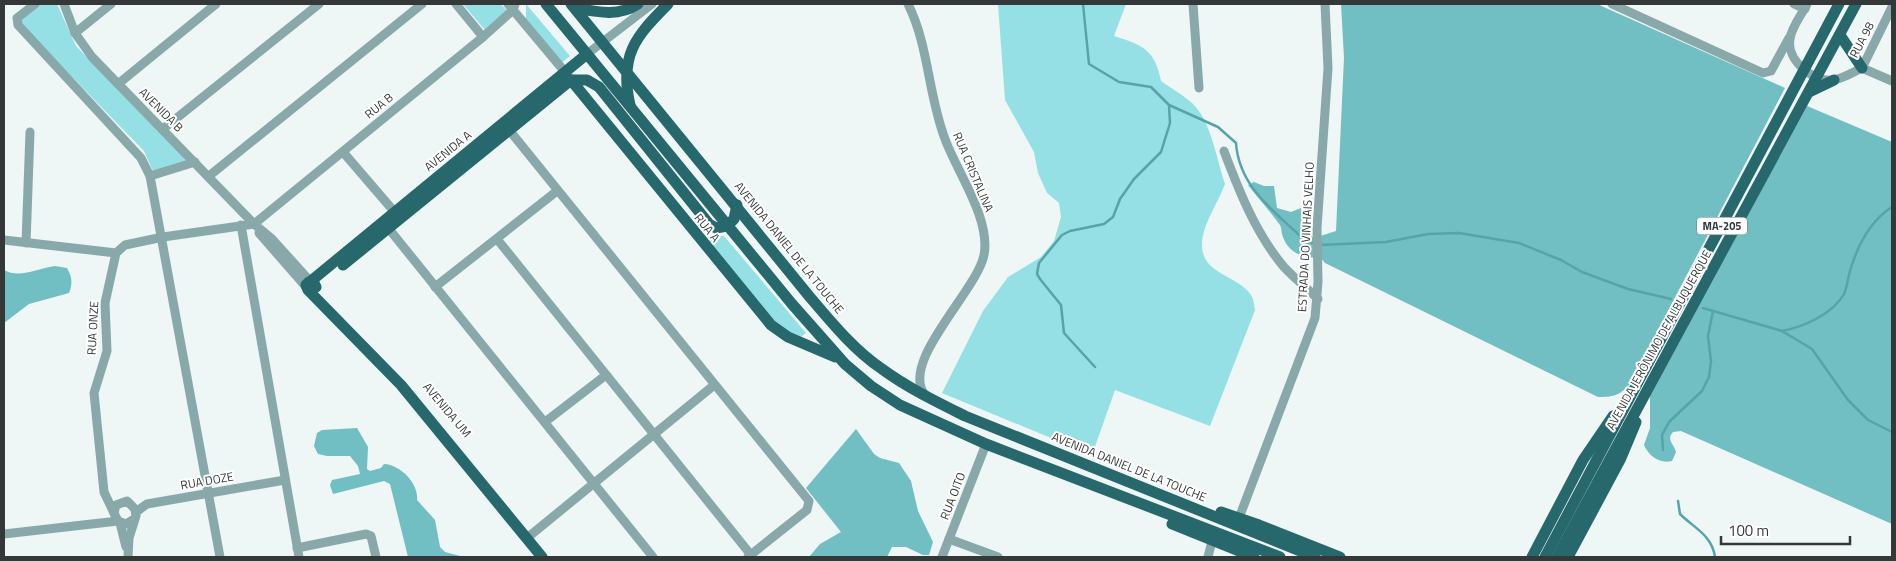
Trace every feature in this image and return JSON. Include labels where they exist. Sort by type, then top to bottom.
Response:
[{"type":"main road","points":[[546,4],[727,226],[845,364],[871,386],[900,404],[986,444],[1096,488],[1280,557]]},
{"type":"main road","points":[[573,6],[614,12],[631,9],[638,4]]},
{"type":"main road","points":[[630,108],[626,70],[629,52],[637,37],[668,4]]},
{"type":"main road","name":"AVENIDA JERÔNIMO DE ALBUQUERQUE","points":[[1556,557],[1804,69],[1839,4]]},
{"type":"main road","name":"AVENIDA JERÔNIMO DE ALBUQUERQUE","points":[[1544,557],[1809,92],[1856,4]]},
{"type":"main road","name":"AVENIDA DANIEL DE LA TOUCHE","points":[[573,6],[737,205],[788,271],[847,339],[881,369],[925,396],[965,416],[1315,557]]},
{"type":"main road","points":[[1840,35],[1862,68]]},
{"type":"main road","points":[[587,54],[603,90],[709,224],[716,228],[727,226],[734,219],[737,205]]},
{"type":"main road","name":"AVENIDA A","points":[[312,286],[568,76],[587,54]]},
{"type":"main road","points":[[568,76],[586,80],[603,90]]},
{"type":"main road","name":"RUA A","points":[[568,76],[771,325],[788,337],[828,353],[845,364]]},
{"type":"main road","points":[[1809,92],[1834,80]]},
{"type":"main road","name":"AVENIDA UM","points":[[312,286],[401,385],[549,557]]},
{"type":"main road","points":[[1532,557],[1584,460],[1644,384]]},
{"type":"main road","points":[[1568,557],[1620,460],[1644,384]]},
{"type":"main road","points":[[1096,488],[1212,541],[1254,557]]},
{"type":"main road","points":[[1153,491],[1239,518],[1340,557]]},
{"type":"main road","name":"AVENIDA UM","points":[[529,536],[542,557]]},
{"type":"street","points":[[35,4],[17,18],[18,24],[142,158],[150,176],[163,237],[220,557]]},
{"type":"street","name":"AVENIDA B","points":[[64,4],[75,33],[92,57],[164,129],[254,224],[272,239],[312,286]]},
{"type":"street","points":[[75,33],[111,4]]},
{"type":"street","points":[[118,84],[216,4]]},
{"type":"street","points":[[164,129],[319,4]]},
{"type":"street","points":[[209,176],[422,4]]},
{"type":"street","points":[[456,4],[484,37]]},
{"type":"street","name":"AVENIDA A","points":[[587,54],[652,4]]},
{"type":"street","name":"RUA CRISTALINA","points":[[908,4],[920,34],[943,135],[976,209],[985,244],[981,265],[921,364],[919,385],[925,396]]},
{"type":"street","points":[[1193,4],[1199,88]]},
{"type":"street","name":"ESTRADA DO VINHAIS VELHO","points":[[1239,518],[1313,328],[1318,299],[1318,228],[1328,68],[1325,4]]},
{"type":"street","points":[[1612,4],[1633,8],[1763,72],[1771,71],[1806,6],[1794,4]]},
{"type":"street","name":"RUA B","points":[[254,224],[484,37],[512,6]]},
{"type":"street","name":"RUA A","points":[[512,6],[568,76]]},
{"type":"street","name":"RUA 98","points":[[1834,80],[1862,68],[1892,7]]},
{"type":"street","points":[[1790,38],[1793,55],[1804,69],[1817,77],[1834,80]]},
{"type":"street","points":[[1862,68],[1892,81]]},
{"type":"street","points":[[497,239],[654,434],[749,556],[807,510],[809,501],[714,386],[506,126]]},
{"type":"street","points":[[26,243],[30,132]]},
{"type":"street","points":[[1224,151],[1240,193],[1268,245],[1284,266],[1318,299]]},
{"type":"street","points":[[342,152],[398,215]]},
{"type":"street","points":[[150,176],[194,162]]},
{"type":"street","points":[[435,287],[557,191]]},
{"type":"street","points":[[4,240],[116,253],[125,245],[163,237],[254,224]]},
{"type":"street","points":[[241,225],[298,552],[366,534],[371,536],[373,540],[376,557]]},
{"type":"street","points":[[386,225],[653,557]]},
{"type":"street","name":"RUA ONZE","points":[[116,253],[105,303],[106,351],[94,393],[104,492],[116,518],[128,557]]},
{"type":"street","points":[[545,422],[606,375]]},
{"type":"street","points":[[529,536],[714,386]]},
{"type":"street","name":"RUA OITO","points":[[942,557],[986,444]]},
{"type":"street","name":"RUA DOZE","points":[[135,516],[147,504],[285,480]]},
{"type":"street","points":[[116,518],[116,505],[127,501],[133,505],[135,516],[129,538],[128,557]]},
{"type":"street","points":[[4,534],[105,523],[116,518],[129,523],[135,516]]},
{"type":"street","points":[[949,539],[998,557]]},
{"type":"street","points":[[1208,557],[1212,541]]},
{"type":"shaded area","points":[[41,4],[57,4],[76,46],[186,160],[153,171],[144,151],[17,20]]},
{"type":"shaded area","points":[[463,4],[501,4],[507,11],[485,30]]},
{"type":"shaded area","points":[[526,4],[570,56],[561,63],[526,19]]},
{"type":"shaded area","points":[[998,4],[1126,4],[1114,36],[1133,42],[1146,50],[1155,62],[1161,81],[1181,94],[1199,110],[1213,141],[1225,184],[1205,230],[1202,245],[1204,255],[1214,269],[1245,288],[1252,297],[1255,310],[1210,426],[1115,390],[1092,455],[942,393],[983,311],[1008,277],[1041,257],[1054,241],[1061,217],[1059,203],[1047,193],[1038,173],[1034,152],[1005,100]]},
{"type":"shaded area","points":[[1341,4],[1597,4],[1785,88],[1629,385],[1622,392],[1611,396],[1598,397],[1325,263],[1321,258],[1298,254],[1286,243],[1280,225],[1248,185],[1254,182],[1264,186],[1274,186],[1277,208],[1291,212],[1301,208],[1302,229],[1314,238],[1336,231],[1344,58]]},
{"type":"shaded area","points":[[1807,106],[1892,142],[1892,524],[1681,431],[1673,432],[1670,437],[1676,452],[1672,461],[1667,462],[1655,458],[1644,445],[1650,428],[1650,396]]},
{"type":"shaded area","points":[[697,230],[705,235],[724,236],[806,333],[798,339],[774,322]]},
{"type":"shaded area","points":[[55,266],[67,268],[69,271],[71,286],[69,293],[29,304],[4,323],[4,270],[23,273]]},
{"type":"shaded area","points":[[357,428],[368,447],[367,469],[370,471],[381,468],[384,464],[390,465],[408,476],[415,488],[417,500],[435,520],[440,547],[445,552],[464,557],[408,557],[390,484],[384,481],[333,494],[330,485],[332,480],[360,474],[358,466],[350,456],[318,454],[314,446],[317,433],[322,430]]},
{"type":"shaded area","points":[[856,429],[874,454],[880,458],[899,463],[911,481],[918,511],[933,542],[929,555],[923,555],[906,547],[892,547],[887,557],[809,557],[820,544],[841,532],[806,488]]},
{"type":"waterway","points":[[1083,4],[1089,64],[1119,82],[1151,87],[1169,105],[1218,127],[1236,143],[1244,173],[1261,198],[1307,242],[1315,243]]},
{"type":"waterway","points":[[1095,367],[1064,333],[1061,305],[1037,274],[1039,263],[1062,235],[1070,231],[1104,224],[1113,217],[1120,199],[1134,179],[1161,152],[1170,123],[1169,106]]},
{"type":"waterway","points":[[1782,331],[1808,323],[1833,308],[1844,294],[1853,262],[1865,235],[1877,220],[1892,207]]},
{"type":"waterway","points":[[1320,245],[1386,242],[1428,234],[1459,233],[1519,243],[1561,260],[1582,272],[1628,289],[1671,299]]},
{"type":"waterway","points":[[1703,308],[1782,331],[1812,349],[1848,400],[1868,420],[1892,432]]},
{"type":"waterway","points":[[1663,450],[1662,435],[1669,422],[1702,391],[1709,377],[1711,361],[1708,336],[1713,311]]},
{"type":"waterway","points":[[1678,501],[1680,514],[1702,532],[1710,543],[1715,557]]}]
